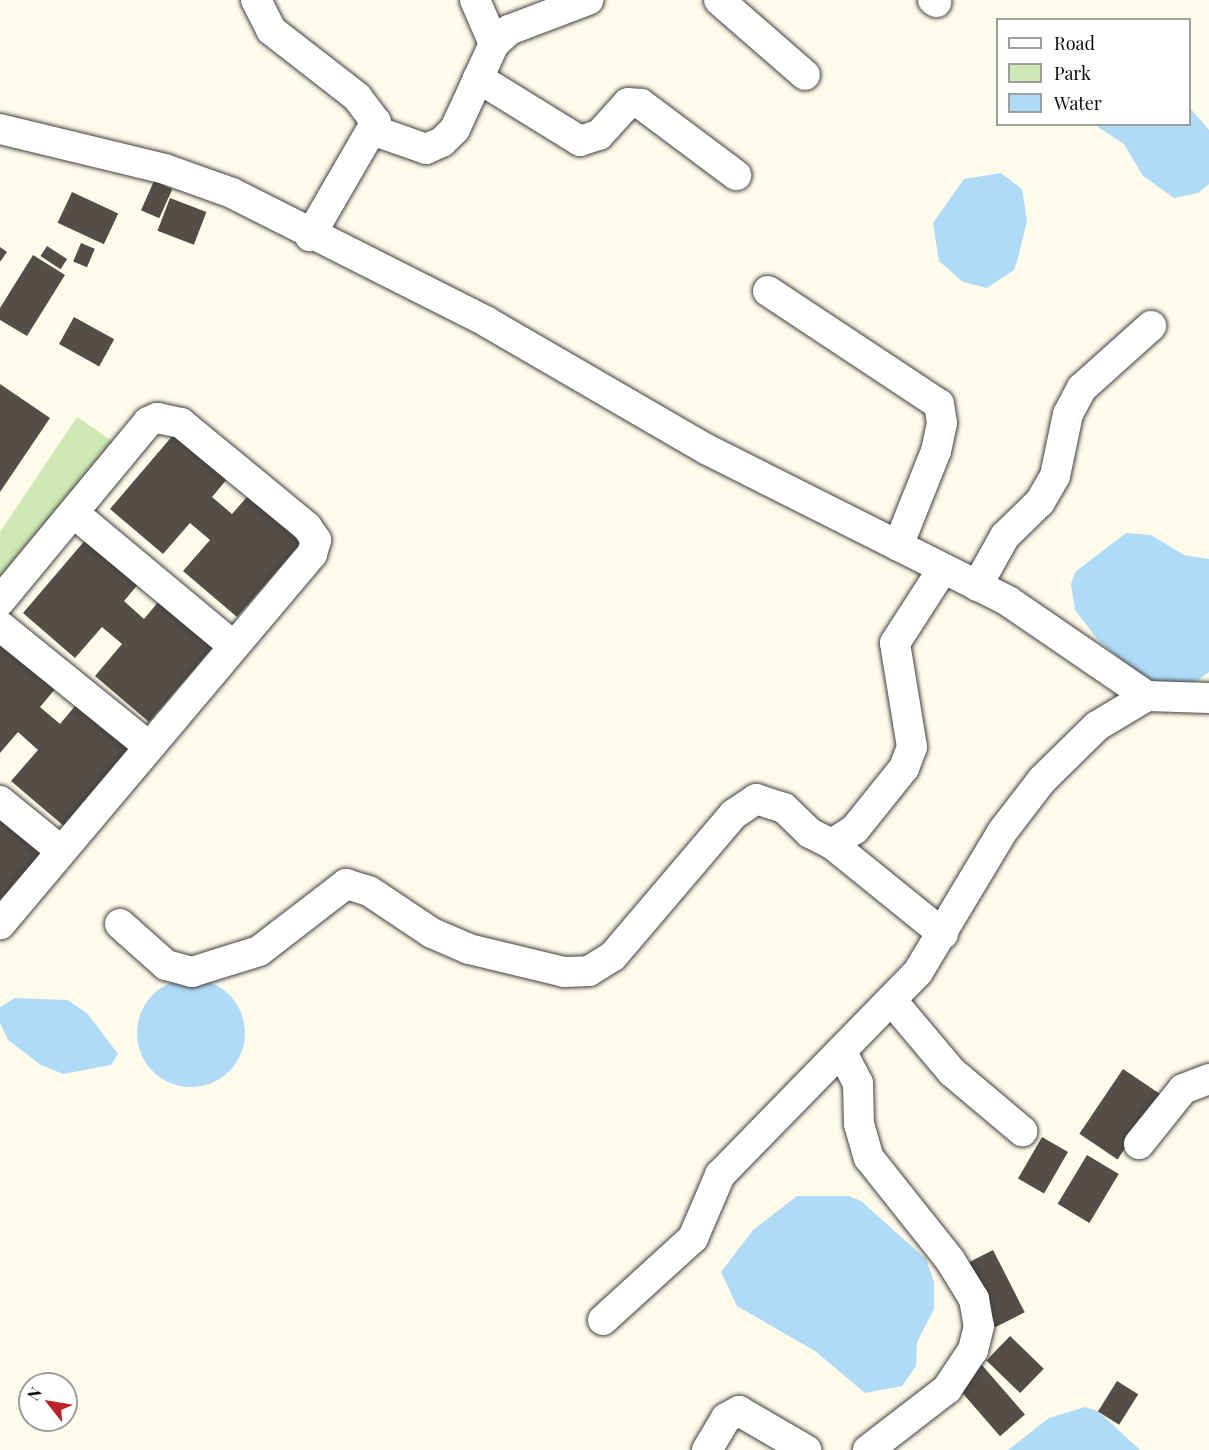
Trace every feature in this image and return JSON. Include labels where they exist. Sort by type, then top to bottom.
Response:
[{"type":"street","points":[[475,0],[494,44]]},
{"type":"street","points":[[375,131],[426,149],[442,142],[455,129],[494,44],[516,26],[588,0]]},
{"type":"street","points":[[719,0],[805,75]]},
{"type":"street","points":[[250,2],[271,30],[372,111],[375,131],[310,236]]},
{"type":"street","points":[[478,78],[580,141],[599,135],[628,103],[640,104],[736,175]]},
{"type":"street","points":[[0,129],[165,169],[232,193],[310,236],[487,322],[708,450],[977,586],[1047,627],[1147,696],[1209,698]]},
{"type":"street","points":[[768,291],[939,404],[942,423],[936,452],[898,546]]},
{"type":"street","points":[[977,586],[1005,536],[1040,502],[1055,476],[1068,414],[1082,388],[1151,326]]},
{"type":"street","points":[[0,601],[75,514],[148,422],[170,418],[308,527],[316,540],[312,554],[232,645],[0,924]]},
{"type":"street","points":[[75,514],[232,645]]},
{"type":"street","points":[[832,844],[855,829],[904,768],[912,747],[910,722],[895,643],[942,570]]},
{"type":"street","points":[[0,626],[147,746]]},
{"type":"street","points":[[603,1320],[693,1238],[720,1175],[893,1002],[943,934],[1002,832],[1042,780],[1097,726],[1147,696]]},
{"type":"street","points":[[120,924],[166,965],[192,972],[259,951],[346,884],[369,891],[432,933],[469,949],[564,972],[589,971],[614,956],[734,814],[756,799],[784,808],[810,833],[832,844],[943,934]]},
{"type":"street","points":[[0,801],[60,850]]},
{"type":"street","points":[[893,1002],[952,1072],[1022,1131]]},
{"type":"street","points":[[843,1054],[858,1083],[859,1124],[868,1158],[950,1260],[974,1299],[979,1326],[973,1350],[947,1389],[868,1450]]},
{"type":"street","points":[[1138,1144],[1183,1089],[1209,1079]]},
{"type":"street","points":[[707,1450],[726,1418],[739,1411],[806,1450]]},
{"type":"green space","points":[[77,417],[118,445],[0,590],[0,532]]},
{"type":"water","points":[[1191,109],[1209,130],[1209,184],[1198,193],[1174,198],[1143,176],[1124,144],[1097,126],[1191,126]]},
{"type":"water","points":[[1001,173],[1022,189],[1027,221],[1014,270],[987,288],[963,282],[939,261],[933,223],[964,179]]},
{"type":"water","points":[[1126,533],[1151,535],[1184,555],[1209,559],[1209,672],[1194,683],[1148,682],[1098,640],[1075,610],[1071,584],[1075,572]]},
{"type":"water","points":[[191,979],[212,983],[229,995],[241,1012],[245,1033],[241,1054],[229,1071],[212,1083],[191,1087],[170,1083],[153,1071],[141,1054],[137,1033],[141,1012],[153,995],[170,983]]},
{"type":"water","points":[[15,998],[67,1000],[87,1013],[118,1054],[111,1065],[63,1074],[41,1065],[8,1040],[0,1023],[0,1007]]},
{"type":"water","points":[[797,1196],[849,1196],[861,1201],[926,1259],[934,1282],[934,1309],[917,1342],[916,1366],[902,1386],[865,1393],[815,1351],[737,1306],[721,1272],[753,1230]]},
{"type":"water","points":[[1085,1407],[1098,1411],[1140,1450],[1008,1450],[1049,1418]]},
{"type":"building","points":[[154,181],[172,189],[159,218],[141,210]]},
{"type":"building","points":[[72,192],[118,214],[104,244],[58,223]]},
{"type":"building","points":[[170,198],[206,212],[194,245],[157,231]]},
{"type":"building","points":[[81,243],[95,249],[87,267],[73,261]]},
{"type":"building","points":[[47,246],[67,259],[61,269],[40,256]]},
{"type":"building","points":[[0,247],[7,252],[0,262]]},
{"type":"building","points":[[33,255],[65,275],[27,336],[0,320],[0,308]]},
{"type":"building","points":[[74,317],[114,339],[99,366],[59,344]]},
{"type":"building","points":[[0,384],[50,418],[0,492]]},
{"type":"building","points":[[180,427],[233,472],[212,497],[232,514],[253,490],[307,536],[237,617],[183,571],[210,540],[190,523],[163,554],[110,509]]},
{"type":"building","points":[[93,531],[145,576],[124,601],[144,619],[165,594],[219,640],[149,722],[95,676],[122,644],[102,627],[75,658],[23,613]]},
{"type":"building","points":[[9,637],[61,682],[40,707],[60,724],[81,699],[135,746],[65,827],[11,781],[38,750],[18,732],[0,753],[0,647]]},
{"type":"building","points":[[0,809],[46,847],[0,900]]},
{"type":"building","points":[[1123,1069],[1161,1095],[1118,1159],[1079,1134]]},
{"type":"building","points":[[1042,1137],[1068,1152],[1044,1194],[1018,1179]]},
{"type":"building","points":[[1087,1155],[1119,1174],[1089,1223],[1058,1204]]},
{"type":"building","points":[[993,1250],[1025,1312],[995,1327],[964,1265]]},
{"type":"building","points":[[1010,1336],[1044,1369],[1020,1393],[986,1360]]},
{"type":"building","points":[[981,1364],[1025,1415],[1000,1436],[956,1386]]},
{"type":"building","points":[[1117,1381],[1138,1394],[1119,1425],[1098,1412]]}]
